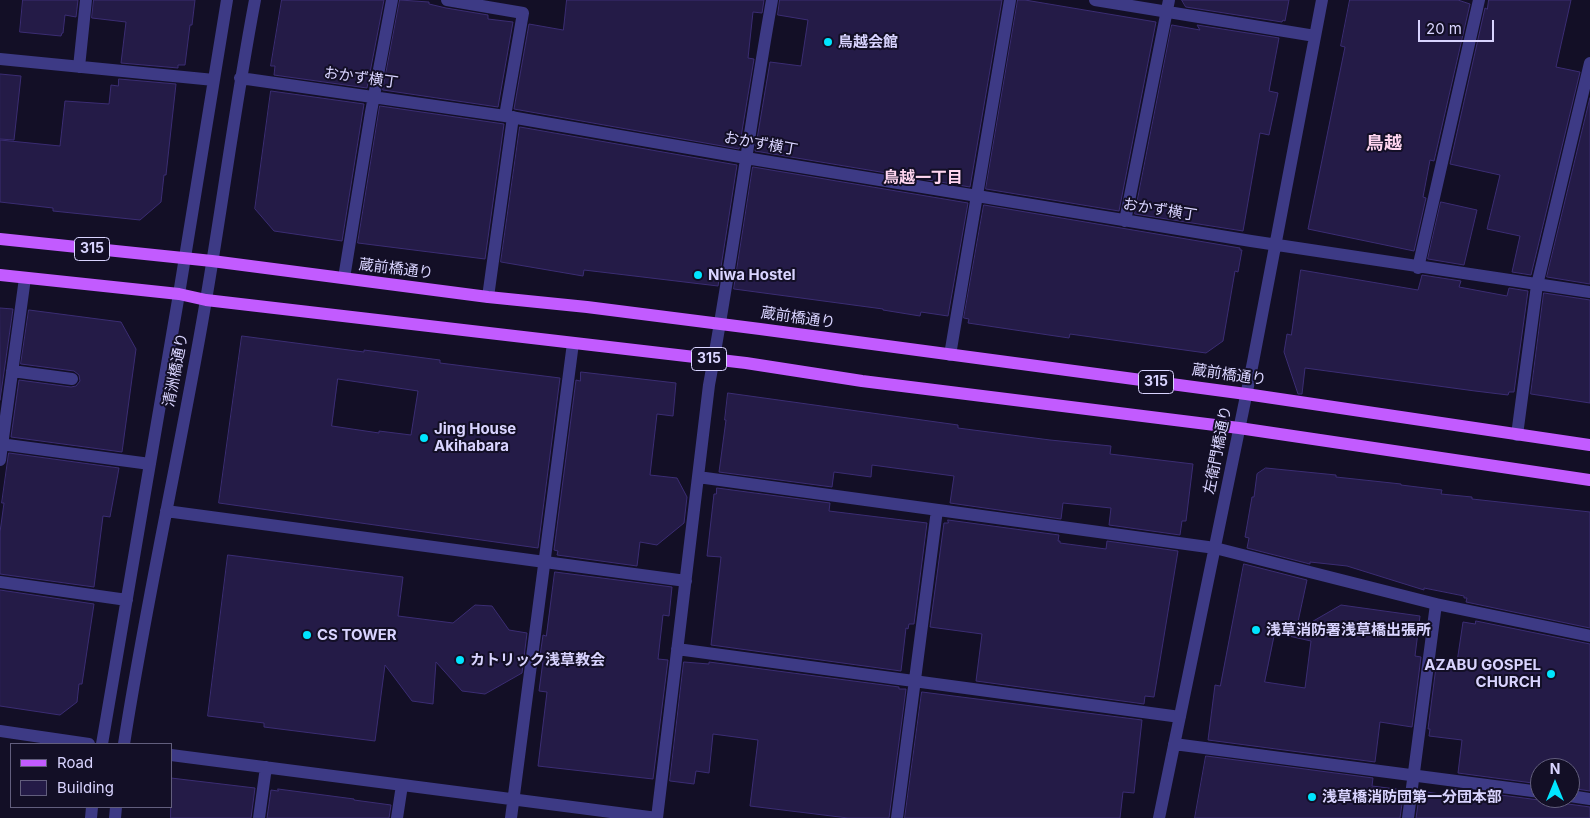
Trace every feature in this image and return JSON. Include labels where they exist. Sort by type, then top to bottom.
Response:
[{"type":"main road","name":"蔵前橋通り","points":[[0,239],[212,261],[488,297],[721,324],[1246,394],[1590,445]]},
{"type":"main road","name":"315","points":[[0,275],[179,294],[206,300],[714,360],[862,381],[1239,428],[1590,480]]},
{"type":"street","points":[[79,67],[86,0]]},
{"type":"street","name":"清洲橋通り","points":[[102,743],[227,0]]},
{"type":"street","name":"清洲橋通り","points":[[124,743],[206,300],[240,78],[255,0]]},
{"type":"street","points":[[344,278],[392,0]]},
{"type":"street","points":[[447,0],[523,13],[488,297]]},
{"type":"street","points":[[172,756],[657,818],[709,385],[721,324],[772,0]]},
{"type":"street","points":[[950,355],[1010,0]]},
{"type":"street","points":[[1095,0],[1168,6],[1315,36]]},
{"type":"street","name":"左衛門橋通り","points":[[1159,818],[1246,394],[1322,0]]},
{"type":"street","points":[[1418,268],[1479,0]]},
{"type":"street","points":[[1125,221],[1168,6]]},
{"type":"street","points":[[0,59],[214,80]]},
{"type":"street","points":[[1517,435],[1537,285],[1590,63]]},
{"type":"street","name":"おかず横丁","points":[[240,78],[509,117],[1125,221],[1418,268],[1590,292]]},
{"type":"street","points":[[0,460],[8,374],[25,278]]},
{"type":"street","points":[[511,818],[572,343]]},
{"type":"street","points":[[8,374],[72,379]]},
{"type":"street","points":[[1,444],[150,464]]},
{"type":"street","points":[[698,477],[1215,548],[1436,604],[1590,636]]},
{"type":"street","points":[[896,818],[938,510]]},
{"type":"street","points":[[166,511],[686,581]]},
{"type":"street","points":[[0,582],[127,600]]},
{"type":"street","points":[[1408,818],[1436,604]]},
{"type":"street","points":[[678,648],[1180,717]]},
{"type":"street","points":[[0,731],[82,743]]},
{"type":"street","points":[[1174,744],[1530,791]]},
{"type":"street","points":[[259,818],[266,768]]},
{"type":"street","points":[[397,818],[402,785]]},
{"type":"building","points":[[23,0],[78,0],[76,17],[65,15],[61,36],[20,32]]},
{"type":"building","points":[[94,0],[195,0],[185,65],[178,65],[178,68],[121,63],[126,22],[92,18]]},
{"type":"building","points":[[282,0],[384,0],[367,88],[274,75],[275,66],[271,66]]},
{"type":"building","points":[[400,0],[429,2],[429,4],[446,8],[488,15],[488,19],[513,22],[498,107],[383,90]]},
{"type":"building","points":[[567,0],[764,0],[762,13],[753,12],[748,58],[754,59],[739,149],[514,109],[529,24],[563,30]]},
{"type":"building","points":[[780,0],[1002,0],[970,187],[755,151],[770,62],[801,66],[808,20],[778,15]]},
{"type":"building","points":[[1018,0],[1156,22],[1119,211],[986,189]]},
{"type":"building","points":[[1182,0],[1289,0],[1285,21],[1283,20],[1282,22],[1186,7]]},
{"type":"building","points":[[1350,0],[1458,0],[1470,4],[1434,161],[1430,160],[1423,197],[1426,198],[1414,251],[1308,229],[1345,47],[1341,46]]},
{"type":"building","points":[[1489,0],[1571,0],[1556,67],[1580,72],[1531,275],[1512,272],[1520,236],[1487,229],[1500,175],[1450,164],[1485,8],[1487,9]]},
{"type":"building","points":[[1172,25],[1200,30],[1197,25],[1279,38],[1269,91],[1278,93],[1269,135],[1260,133],[1243,231],[1135,214]]},
{"type":"building","points":[[0,74],[21,76],[14,140],[0,139]]},
{"type":"building","points":[[119,79],[176,84],[166,175],[164,175],[161,202],[140,220],[53,211],[53,208],[0,202],[0,140],[60,146],[65,101],[109,104],[111,85],[118,86]]},
{"type":"building","points":[[271,91],[364,104],[342,241],[274,231],[255,209]]},
{"type":"building","points":[[1590,98],[1590,284],[1547,277]]},
{"type":"building","points":[[380,106],[504,124],[485,259],[358,243]]},
{"type":"building","points":[[520,127],[737,165],[718,286],[584,270],[583,276],[501,262]]},
{"type":"building","points":[[753,167],[968,203],[948,316],[921,312],[920,316],[883,309],[734,289]]},
{"type":"building","points":[[1441,202],[1477,210],[1464,265],[1428,259]]},
{"type":"building","points":[[984,205],[1240,248],[1242,250],[1238,272],[1235,271],[1223,341],[1206,353],[1070,334],[1069,338],[968,323],[969,319],[964,318]]},
{"type":"building","points":[[1301,270],[1418,290],[1422,275],[1461,281],[1459,287],[1507,296],[1509,288],[1528,291],[1514,392],[1509,392],[1508,395],[1305,368],[1302,394],[1298,394],[1284,352],[1287,334],[1291,335]]},
{"type":"building","points":[[1544,293],[1590,300],[1590,403],[1531,394]]},
{"type":"building","points":[[0,308],[13,309],[0,400]]},
{"type":"building","points":[[29,310],[121,322],[136,349],[122,452],[11,437],[19,380],[71,387],[76,386],[80,381],[79,375],[74,371],[21,364]]},
{"type":"building","points":[[242,336],[440,360],[440,363],[560,378],[538,548],[219,503]],"holes":[[[338,379],[418,391],[411,435],[379,431],[379,433],[332,426]]]},
{"type":"building","points":[[581,372],[676,383],[673,416],[657,414],[650,475],[677,478],[687,497],[684,523],[657,545],[640,542],[637,566],[557,555],[558,551],[554,550],[576,380],[580,381]]},
{"type":"building","points":[[728,393],[958,425],[958,428],[1111,446],[1110,454],[1193,464],[1186,521],[1182,521],[1180,535],[1109,525],[1111,508],[1063,503],[1061,519],[950,503],[954,476],[872,465],[871,477],[834,472],[832,487],[719,472]]},
{"type":"building","points":[[9,453],[119,468],[110,517],[103,516],[94,587],[0,574],[0,532],[4,503],[2,503]]},
{"type":"building","points":[[1266,468],[1336,475],[1336,477],[1442,490],[1441,494],[1472,497],[1472,499],[1590,512],[1590,628],[1466,602],[1467,598],[1464,598],[1464,596],[1424,588],[1424,590],[1347,566],[1310,562],[1310,564],[1247,548],[1249,538],[1245,537],[1257,474]]},
{"type":"building","points":[[717,488],[830,503],[829,511],[927,523],[914,624],[909,624],[908,629],[906,628],[901,671],[711,645],[721,557],[707,556],[714,494],[716,494]]},
{"type":"building","points":[[948,520],[1059,535],[1058,541],[1060,543],[1106,549],[1107,541],[1178,551],[1154,697],[1145,696],[1144,704],[976,681],[982,634],[930,627],[944,523],[948,523]]},
{"type":"building","points":[[228,555],[403,577],[398,616],[453,623],[475,605],[492,606],[509,630],[527,633],[522,673],[485,694],[462,691],[436,662],[433,704],[412,701],[385,665],[375,741],[264,727],[264,723],[208,716]]},
{"type":"building","points":[[1244,564],[1307,580],[1296,631],[1341,605],[1420,616],[1415,656],[1421,657],[1412,727],[1380,722],[1375,762],[1208,740],[1215,685],[1220,686]],"holes":[[[1275,633],[1311,641],[1305,688],[1265,682]]]},
{"type":"building","points":[[555,572],[672,587],[669,616],[663,615],[658,659],[668,660],[653,779],[538,766],[547,692],[539,691],[543,661],[539,663],[543,635],[546,636]]},
{"type":"building","points":[[0,590],[94,604],[82,684],[79,684],[77,702],[60,715],[0,706]]},
{"type":"building","points":[[1476,621],[1590,644],[1590,791],[1580,790],[1580,758],[1530,758],[1530,783],[1458,773],[1462,740],[1429,736],[1430,729],[1428,729],[1437,659],[1457,662],[1463,622],[1475,624]]},
{"type":"building","points":[[684,662],[709,664],[709,662],[906,689],[889,818],[848,818],[750,806],[758,740],[713,734],[709,773],[696,771],[694,784],[670,781]]},
{"type":"building","points":[[922,692],[1142,720],[1134,793],[1123,792],[1120,818],[905,818]]},
{"type":"building","points":[[1206,756],[1373,778],[1372,786],[1404,790],[1400,818],[1195,818]]},
{"type":"building","points":[[172,778],[255,788],[251,818],[171,818]]},
{"type":"building","points":[[278,789],[391,805],[389,818],[267,818],[271,790],[278,791]]},
{"type":"building","points":[[1455,789],[1530,799],[1530,808],[1580,808],[1580,806],[1590,807],[1590,818],[1416,818],[1420,791],[1454,796]]},
{"type":"place","name":"鳥越会館","points":[[828,42]]},
{"type":"place","name":"Niwa Hostel","points":[[698,275]]},
{"type":"place","name":"Jing House Akihabara","points":[[424,438]]},
{"type":"place","name":"浅草消防署浅草橋出張所","points":[[1256,630]]},
{"type":"place","name":"CS TOWER","points":[[307,635]]},
{"type":"place","name":"カトリック浅草教会","points":[[460,660]]},
{"type":"place","name":"AZABU GOSPEL CHURCH","points":[[1551,674]]},
{"type":"place","name":"浅草橋消防団第一分団本部","points":[[1312,797]]},
{"type":"district","name":"鳥越","points":[[1384,144]]},
{"type":"district","name":"鳥越一丁目","points":[[923,178]]}]
